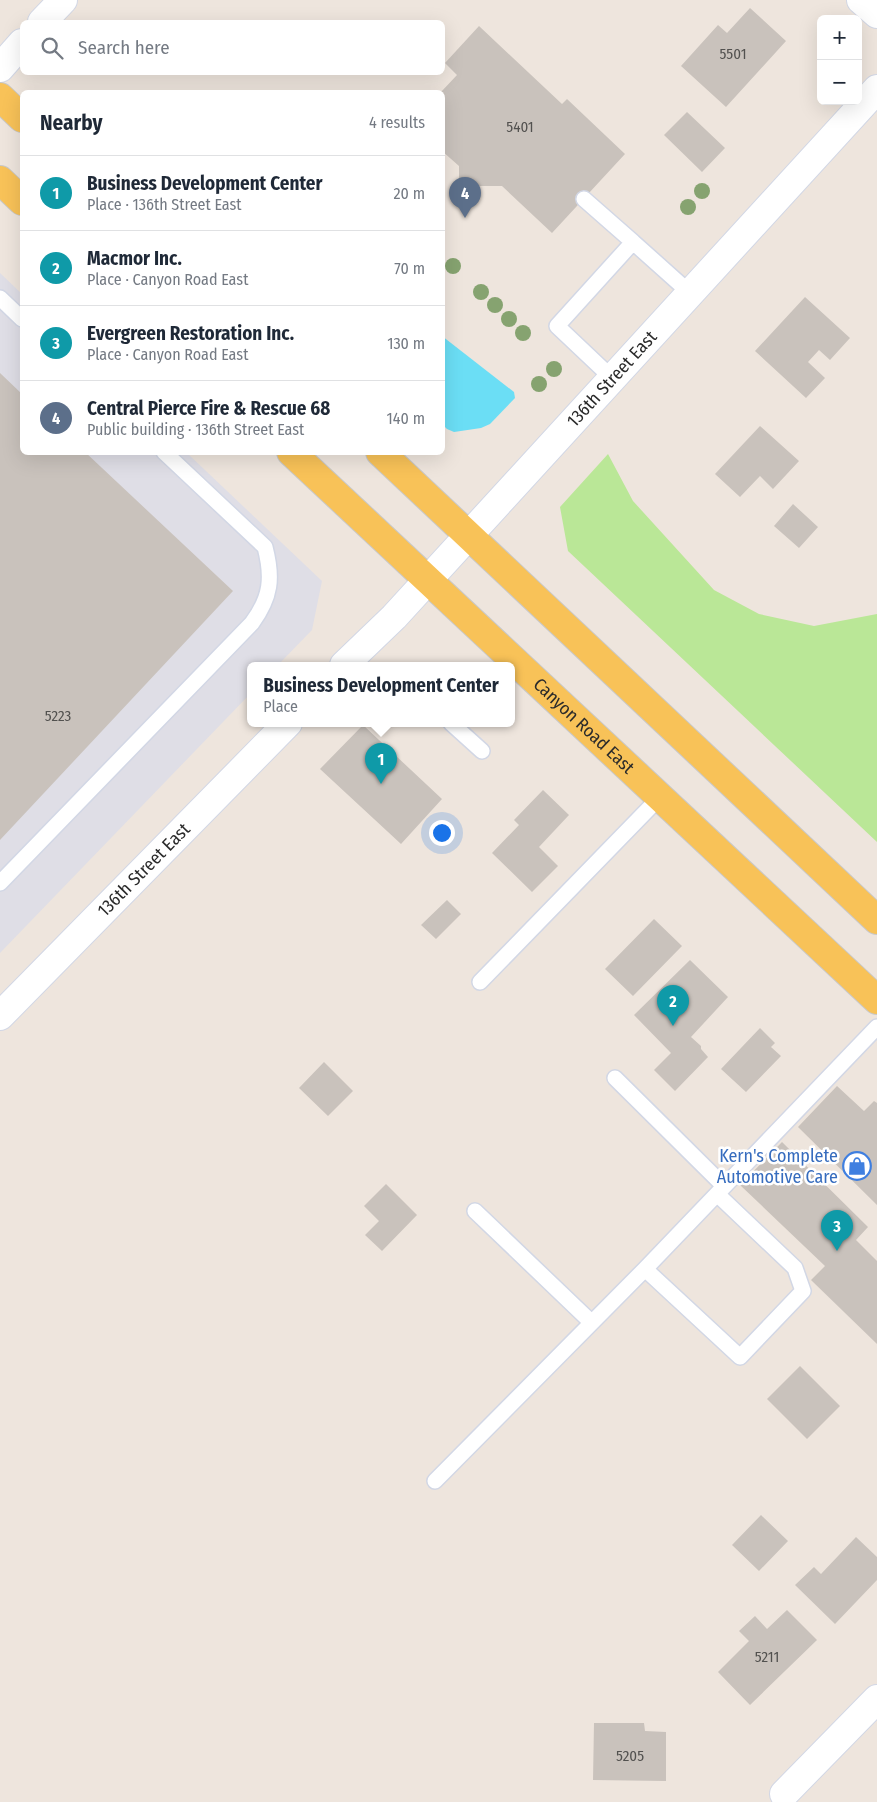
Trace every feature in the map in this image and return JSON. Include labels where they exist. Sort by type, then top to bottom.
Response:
[{"type":"main road","points":[[0,97],[20,116]]},
{"type":"main road","points":[[0,180],[20,199]]},
{"type":"main road","name":"Canyon Road East","points":[[294,455],[877,1000]]},
{"type":"main road","points":[[383,455],[877,920]]},
{"type":"street","points":[[44,20],[63,0]]},
{"type":"street","points":[[861,0],[877,14]]},
{"type":"street","points":[[0,68],[20,46]]},
{"type":"street","name":"136th Street East","points":[[347,662],[394,617],[877,89]]},
{"type":"street","name":"136th Street East","points":[[0,1016],[284,727]]},
{"type":"street","points":[[784,1794],[877,1700]]},
{"type":"lane","points":[[584,199],[690,293]]},
{"type":"lane","points":[[612,378],[556,326],[633,242]]},
{"type":"lane","points":[[0,298],[20,317]]},
{"type":"lane","points":[[0,884],[252,623],[261,610],[267,595],[270,579],[269,562],[265,547],[167,455]]},
{"type":"lane","points":[[455,727],[482,751]]},
{"type":"lane","points":[[480,982],[660,797]]},
{"type":"lane","points":[[435,1481],[645,1269],[877,1027]]},
{"type":"lane","points":[[615,1078],[795,1268],[803,1291],[740,1358],[645,1269]]},
{"type":"lane","points":[[475,1211],[591,1322]]},
{"type":"shaded area","points":[[0,273],[20,292],[20,455],[189,455],[322,581],[312,630],[281,662],[247,662],[247,697],[0,953]]},
{"type":"green space","points":[[608,454],[633,501],[714,590],[759,614],[814,626],[877,614],[877,842],[568,551],[560,507]]},
{"type":"water","points":[[445,338],[514,392],[515,398],[490,424],[481,428],[454,432],[445,427]]},
{"type":"building","points":[[750,8],[786,41],[726,107],[681,66],[718,25],[727,33]]},
{"type":"building","points":[[479,26],[562,104],[567,99],[625,154],[552,233],[502,186],[459,186],[459,166],[445,154],[445,90],[443,90],[457,75],[445,63]]},
{"type":"building","points":[[687,112],[725,148],[702,172],[664,135]]},
{"type":"building","points":[[805,297],[850,338],[830,360],[819,350],[808,362],[825,378],[806,398],[755,351]]},
{"type":"building","points":[[0,373],[20,392],[20,455],[88,455],[233,591],[0,840]]},
{"type":"building","points":[[760,426],[799,461],[773,489],[760,476],[740,497],[715,474]]},
{"type":"building","points":[[793,504],[818,527],[799,548],[774,526]]},
{"type":"building","points":[[361,727],[365,727],[442,799],[401,844],[320,769]]},
{"type":"building","points":[[543,790],[569,815],[539,847],[558,866],[532,892],[492,853],[519,825],[514,820]]},
{"type":"building","points":[[447,900],[461,914],[436,939],[421,925]]},
{"type":"building","points":[[654,919],[682,946],[633,996],[605,969]]},
{"type":"building","points":[[690,960],[728,997],[691,1037],[701,1046],[701,1049],[708,1057],[675,1091],[654,1070],[671,1053],[634,1015]]},
{"type":"building","points":[[760,1028],[775,1043],[771,1047],[781,1056],[746,1092],[721,1069]]},
{"type":"building","points":[[324,1062],[353,1091],[328,1116],[299,1088]]},
{"type":"building","name":"Kern's Complete Automotive Care","points":[[837,1086],[864,1111],[874,1101],[877,1103],[877,1205],[798,1127]]},
{"type":"building","points":[[782,1142],[868,1227],[856,1240],[877,1261],[877,1344],[811,1280],[825,1266],[740,1185]]},
{"type":"building","points":[[386,1184],[417,1215],[382,1251],[365,1235],[379,1221],[364,1206]]},
{"type":"building","points":[[800,1366],[840,1406],[807,1439],[767,1399]]},
{"type":"building","points":[[761,1515],[788,1541],[759,1571],[732,1545]]},
{"type":"building","points":[[856,1537],[877,1557],[877,1580],[835,1624],[795,1585],[814,1567],[821,1574]]},
{"type":"building","points":[[787,1610],[817,1640],[750,1705],[718,1672],[749,1641],[739,1631],[755,1616],[767,1629]]},
{"type":"building","points":[[594,1723],[644,1723],[645,1731],[666,1732],[666,1781],[593,1780]]},
{"type":"place","name":"Central Pierce Fire & Rescue 68","points":[[465,218]]},
{"type":"place","name":"Business Development Center","points":[[381,784]]},
{"type":"place","name":"Macmor Inc.","points":[[673,1026]]},
{"type":"place","name":"Kern's Complete Automotive Care","points":[[857,1166]]},
{"type":"place","name":"Evergreen Restoration Inc.","points":[[837,1251]]}]
